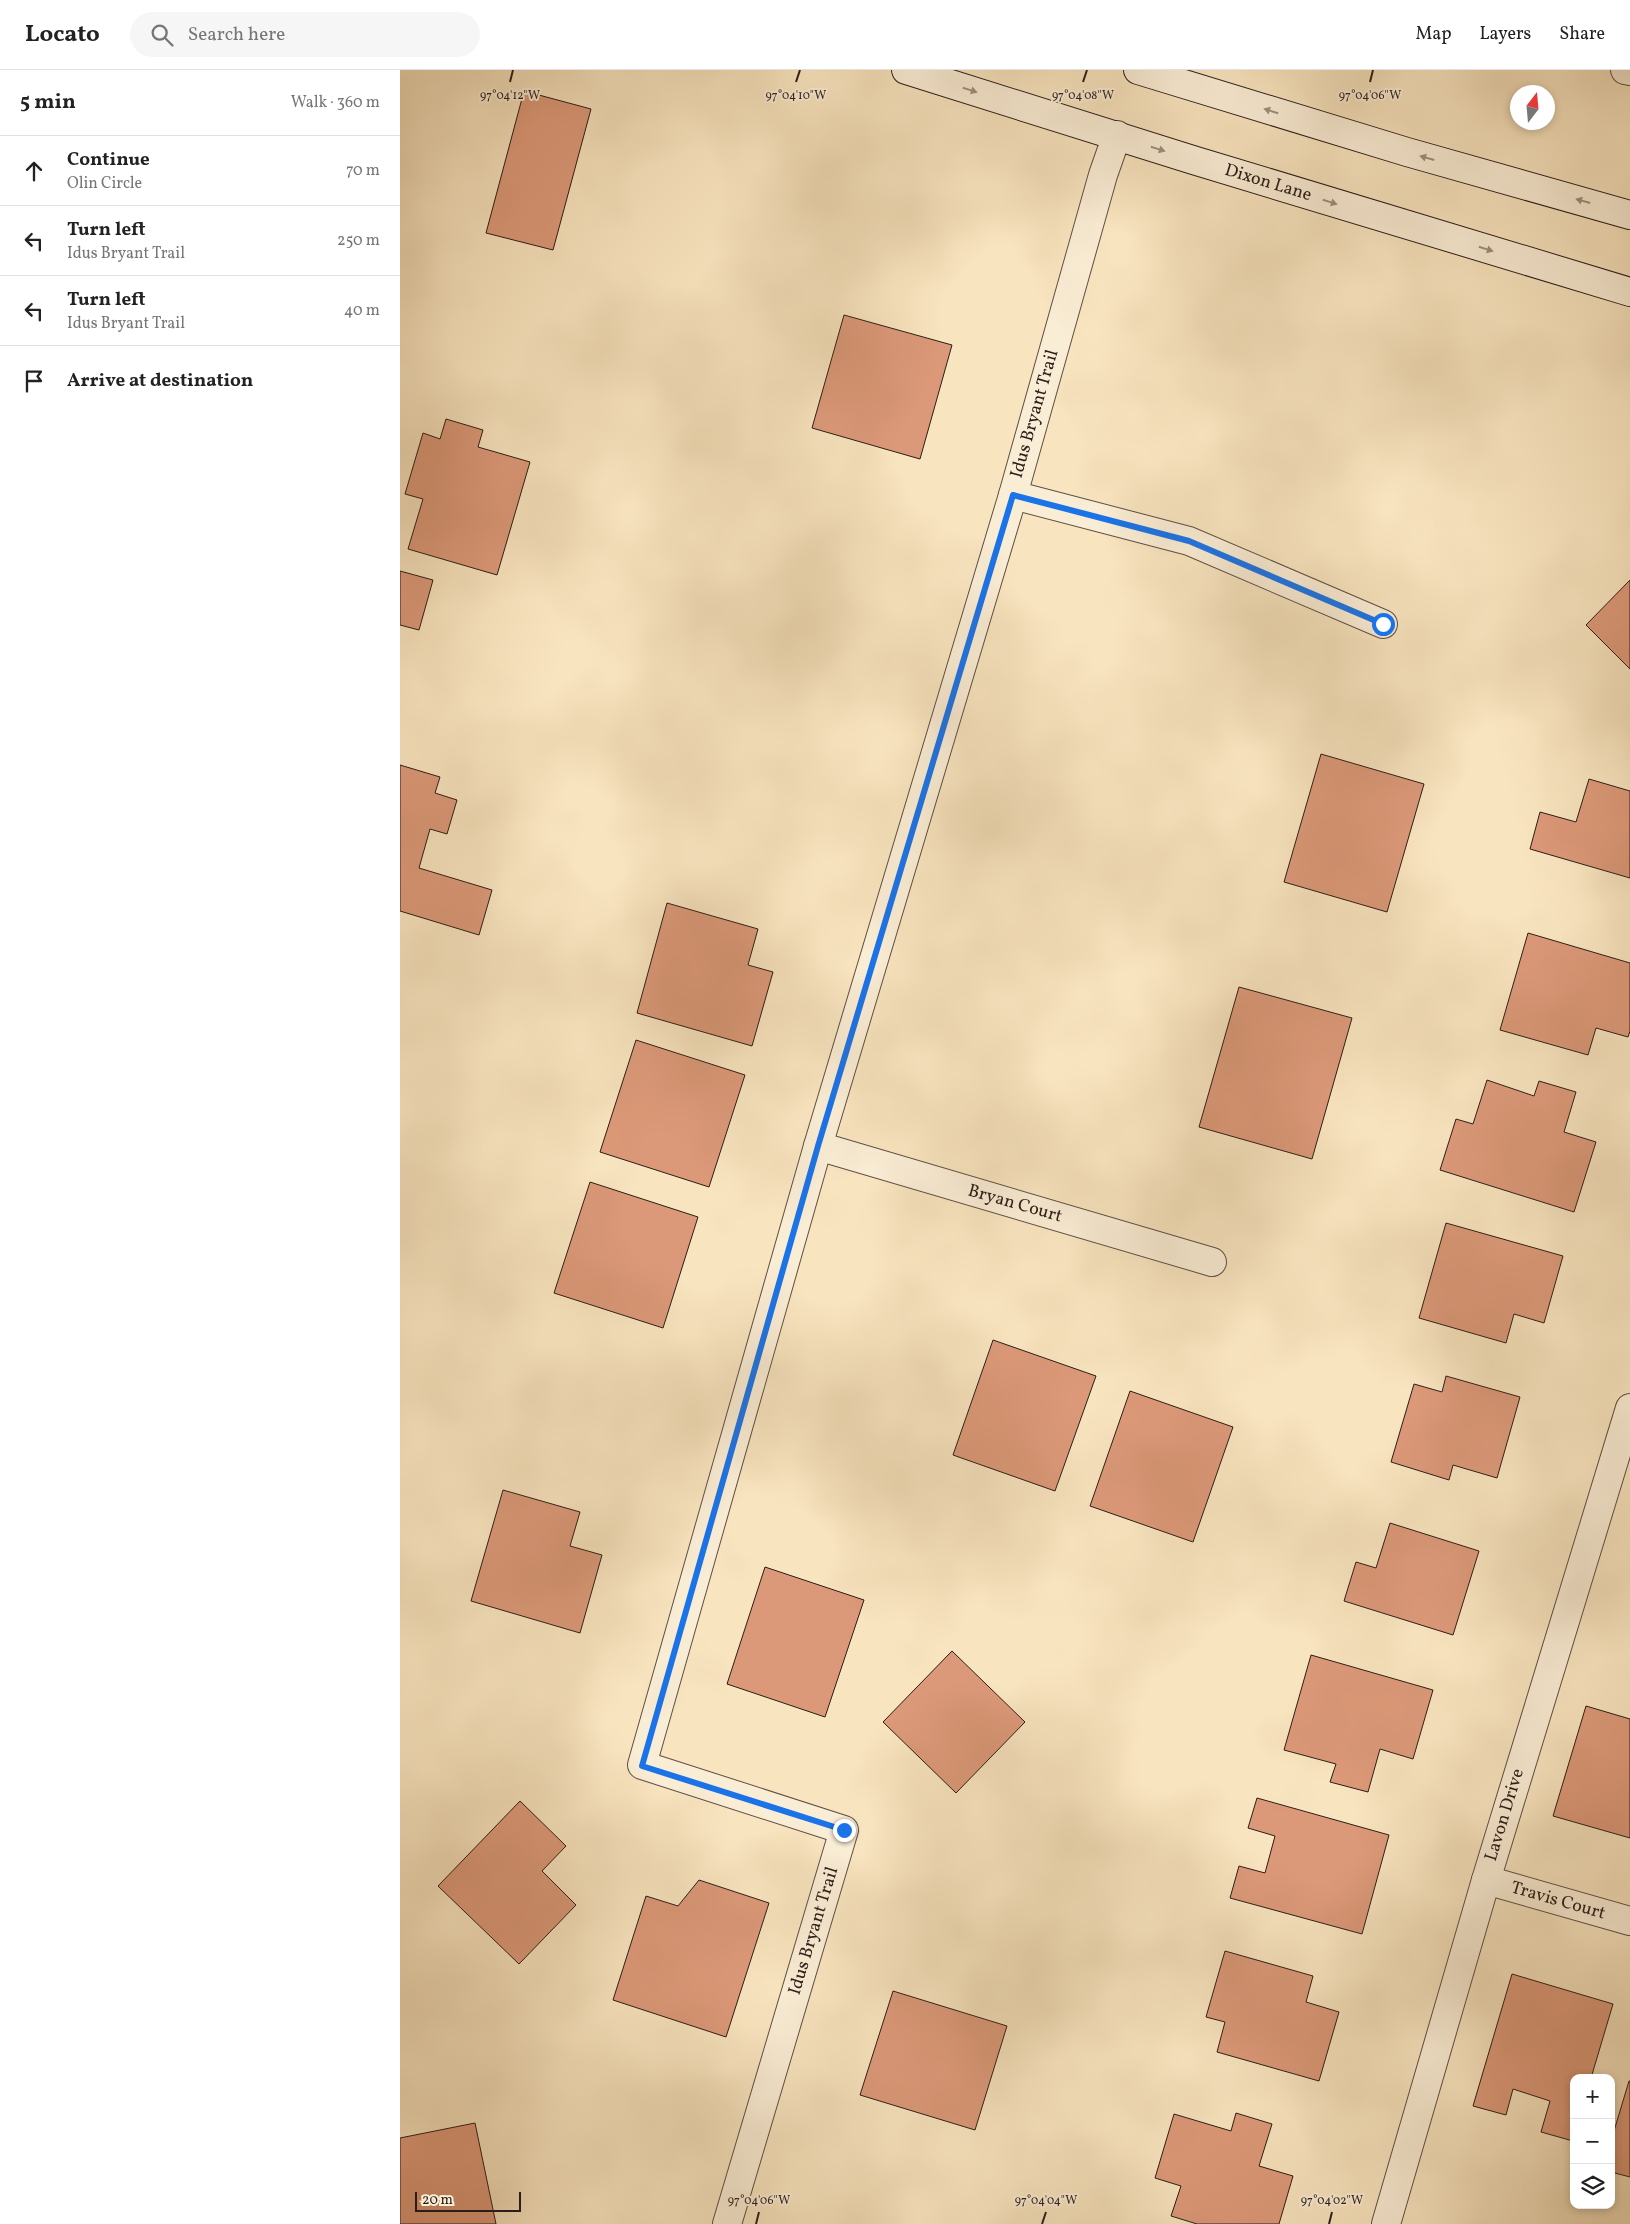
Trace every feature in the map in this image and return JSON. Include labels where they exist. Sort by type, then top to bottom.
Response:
[{"type":"street","name":"Dixon Lane","points":[[906,70],[1630,292]]},
{"type":"street","points":[[1138,70],[1407,152],[1630,214]]},
{"type":"street","points":[[1625,70],[1630,72]]},
{"type":"street","name":"Idus Bryant Trail","points":[[727,2224],[844,1830],[642,1766],[818,1146],[1013,495],[1103,175],[1117,135]]},
{"type":"street","points":[[1013,495],[1189,541],[1383,624]]},
{"type":"street","name":"Bryan Court","points":[[818,1146],[1212,1262]]},
{"type":"street","name":"Lavon Drive","points":[[1386,2224],[1486,1880],[1630,1408]]},
{"type":"street","name":"Travis Court","points":[[1486,1880],[1630,1921]]},
{"type":"building","points":[[524,91],[591,109],[553,250],[486,233]]},
{"type":"building","points":[[844,315],[952,345],[920,459],[812,428]]},
{"type":"building","points":[[446,419],[483,430],[478,447],[530,462],[497,575],[408,549],[423,499],[405,494],[423,433],[440,439]]},
{"type":"building","points":[[400,571],[433,580],[419,630],[400,625]]},
{"type":"building","points":[[1630,580],[1630,669],[1586,625]]},
{"type":"building","points":[[1321,754],[1424,784],[1387,912],[1284,882]]},
{"type":"building","points":[[400,765],[440,777],[435,793],[457,800],[447,834],[430,829],[419,868],[492,890],[479,935],[400,911]]},
{"type":"building","points":[[1589,779],[1630,791],[1630,878],[1530,849],[1540,812],[1576,822]]},
{"type":"building","points":[[667,903],[758,929],[748,965],[773,972],[752,1046],[637,1013]]},
{"type":"building","points":[[1528,933],[1630,963],[1630,1031],[1628,1037],[1596,1028],[1588,1055],[1500,1030]]},
{"type":"building","points":[[1239,987],[1352,1018],[1312,1159],[1199,1127]]},
{"type":"building","points":[[636,1040],[745,1075],[709,1187],[600,1152]]},
{"type":"building","points":[[1487,1080],[1534,1096],[1539,1081],[1576,1092],[1564,1132],[1596,1142],[1574,1212],[1440,1170],[1456,1119],[1473,1124]]},
{"type":"building","points":[[590,1182],[698,1217],[663,1328],[554,1293]]},
{"type":"building","points":[[1446,1223],[1563,1256],[1544,1323],[1514,1314],[1506,1343],[1419,1318]]},
{"type":"building","points":[[993,1340],[1096,1376],[1055,1491],[953,1455]]},
{"type":"building","points":[[1446,1376],[1520,1397],[1497,1478],[1453,1465],[1449,1480],[1391,1462],[1414,1384],[1442,1392]]},
{"type":"building","points":[[1130,1391],[1233,1427],[1193,1542],[1090,1506]]},
{"type":"building","points":[[503,1490],[580,1512],[570,1546],[602,1555],[580,1633],[471,1601]]},
{"type":"building","points":[[1390,1523],[1479,1551],[1453,1635],[1344,1601],[1356,1562],[1376,1568]]},
{"type":"building","points":[[765,1567],[864,1600],[825,1717],[727,1684]]},
{"type":"building","points":[[952,1651],[1025,1722],[956,1793],[883,1722]]},
{"type":"building","points":[[1311,1655],[1433,1690],[1413,1759],[1380,1749],[1368,1792],[1330,1782],[1336,1764],[1284,1750]]},
{"type":"building","points":[[1586,1706],[1630,1719],[1630,1838],[1553,1816]]},
{"type":"building","points":[[1257,1798],[1389,1835],[1362,1934],[1230,1898],[1239,1866],[1265,1873],[1275,1836],[1248,1828]]},
{"type":"building","points":[[520,1801],[566,1846],[542,1871],[576,1905],[519,1964],[438,1886]]},
{"type":"building","points":[[699,1880],[769,1903],[726,2037],[613,2000],[646,1896],[678,1906]]},
{"type":"building","points":[[1225,1951],[1313,1976],[1306,2002],[1339,2012],[1319,2081],[1217,2052],[1225,2022],[1206,2017]]},
{"type":"building","points":[[1512,1974],[1613,2004],[1592,2074],[1570,2074],[1570,2140],[1541,2132],[1550,2101],[1513,2089],[1506,2115],[1473,2106]]},
{"type":"building","points":[[893,1991],[1007,2026],[975,2130],[860,2095]]},
{"type":"building","points":[[1630,2081],[1630,2177],[1615,2173],[1615,2128]]},
{"type":"building","points":[[1236,2113],[1272,2124],[1259,2166],[1293,2176],[1279,2224],[1197,2224],[1171,2216],[1181,2186],[1155,2178],[1174,2114],[1231,2131]]},
{"type":"building","points":[[475,2123],[496,2224],[400,2224],[400,2138]]},
{"type":"route","points":[[844,1830],[642,1766],[818,1146],[1013,495],[1189,541],[1383,624]]}]
